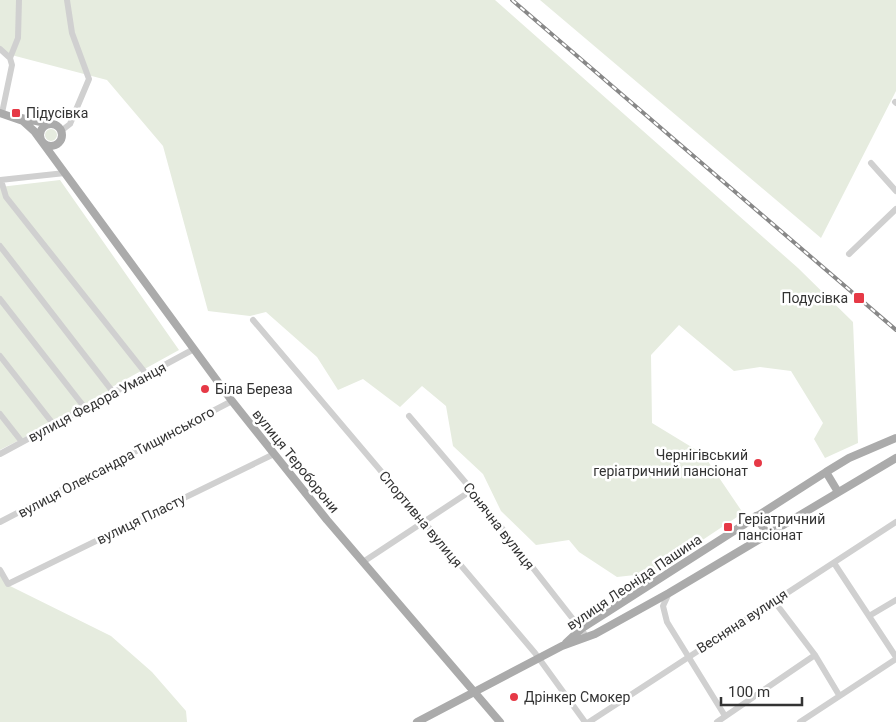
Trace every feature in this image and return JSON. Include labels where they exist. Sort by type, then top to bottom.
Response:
[{"type":"main road","points":[[1,113],[56,125],[62,131],[58,154],[67,176]]},
{"type":"main road","name":"вулиця Тероборони","points":[[14,116],[29,125],[41,140],[232,401],[274,454],[363,562],[500,722]]},
{"type":"main road","points":[[50,124],[42,128],[41,140],[51,146],[60,141]]},
{"type":"main road","name":"вулиця Леоніда Пашина","points":[[562,646],[581,629],[826,472],[849,458],[896,438]]},
{"type":"main road","name":"вулиця Леоніда Пашина","points":[[562,646],[587,637],[669,593],[896,458]]},
{"type":"main road","points":[[826,472],[838,492]]},
{"type":"main road","points":[[756,516],[767,534]]},
{"type":"main road","points":[[417,722],[562,646]]},
{"type":"street","points":[[10,58],[18,38],[20,0]]},
{"type":"street","points":[[62,131],[70,124],[89,79],[72,33],[67,0]]},
{"type":"street","points":[[0,49],[10,58],[12,65],[1,113]]},
{"type":"street","points":[[871,163],[896,191]]},
{"type":"street","points":[[67,176],[0,180],[6,197],[147,375]]},
{"type":"street","points":[[849,254],[896,210]]},
{"type":"street","points":[[0,246],[113,392]]},
{"type":"street","points":[[0,300],[86,408]]},
{"type":"street","name":"Спортивна вулиця","points":[[253,320],[540,659],[587,722]]},
{"type":"street","name":"вулиця Федора Уманця","points":[[0,454],[194,349]]},
{"type":"street","points":[[0,356],[54,425]]},
{"type":"street","name":"вулиця Олександра Тищинського","points":[[0,522],[232,401]]},
{"type":"street","points":[[0,414],[22,442]]},
{"type":"street","name":"Сонячна вулиця","points":[[409,416],[472,490],[587,637]]},
{"type":"street","name":"вулиця Пласту","points":[[0,570],[8,584],[274,454]]},
{"type":"street","points":[[363,562],[472,490]]},
{"type":"street","name":"Весняна вулиця","points":[[587,722],[896,522]]},
{"type":"street","points":[[800,722],[839,695],[845,694],[896,658],[834,563]]},
{"type":"street","points":[[669,593],[663,606],[666,622],[725,716]]},
{"type":"street","points":[[774,600],[815,655],[839,695]]},
{"type":"street","points":[[869,616],[896,600]]},
{"type":"street","points":[[717,722],[815,655]]},
{"type":"shaded area","points":[[0,0],[495,0],[798,268],[853,322],[858,443],[825,458],[814,439],[823,423],[791,371],[760,367],[734,371],[679,325],[651,355],[652,423],[703,454],[743,513],[653,573],[617,577],[579,552],[569,540],[536,545],[501,511],[483,474],[453,446],[446,406],[422,386],[400,407],[363,379],[338,390],[317,357],[266,312],[250,316],[208,311],[163,146],[107,80],[0,52]]},
{"type":"shaded area","points":[[540,0],[896,0],[896,91],[821,238]]},
{"type":"shaded area","points":[[49,129],[53,129],[57,135],[53,141],[49,141],[45,137],[45,133]]},
{"type":"shaded area","points":[[60,180],[179,350],[112,387],[110,393],[0,450],[0,187]]},
{"type":"shaded area","points":[[0,571],[8,585],[111,636],[152,672],[186,711],[187,722],[0,722]]},
{"type":"railway","points":[[512,0],[896,330]]},
{"type":"place","name":"Підусівка","points":[[16,113]]},
{"type":"place","name":"Подусівка","points":[[859,298]]},
{"type":"place","name":"Біла Береза","points":[[205,389]]},
{"type":"place","name":"Чернігівський геріатричний пансіонат","points":[[758,463]]},
{"type":"place","name":"Геріатричний пансіонат","points":[[728,527]]},
{"type":"place","name":"Дрінкер Смокер","points":[[514,697]]}]
